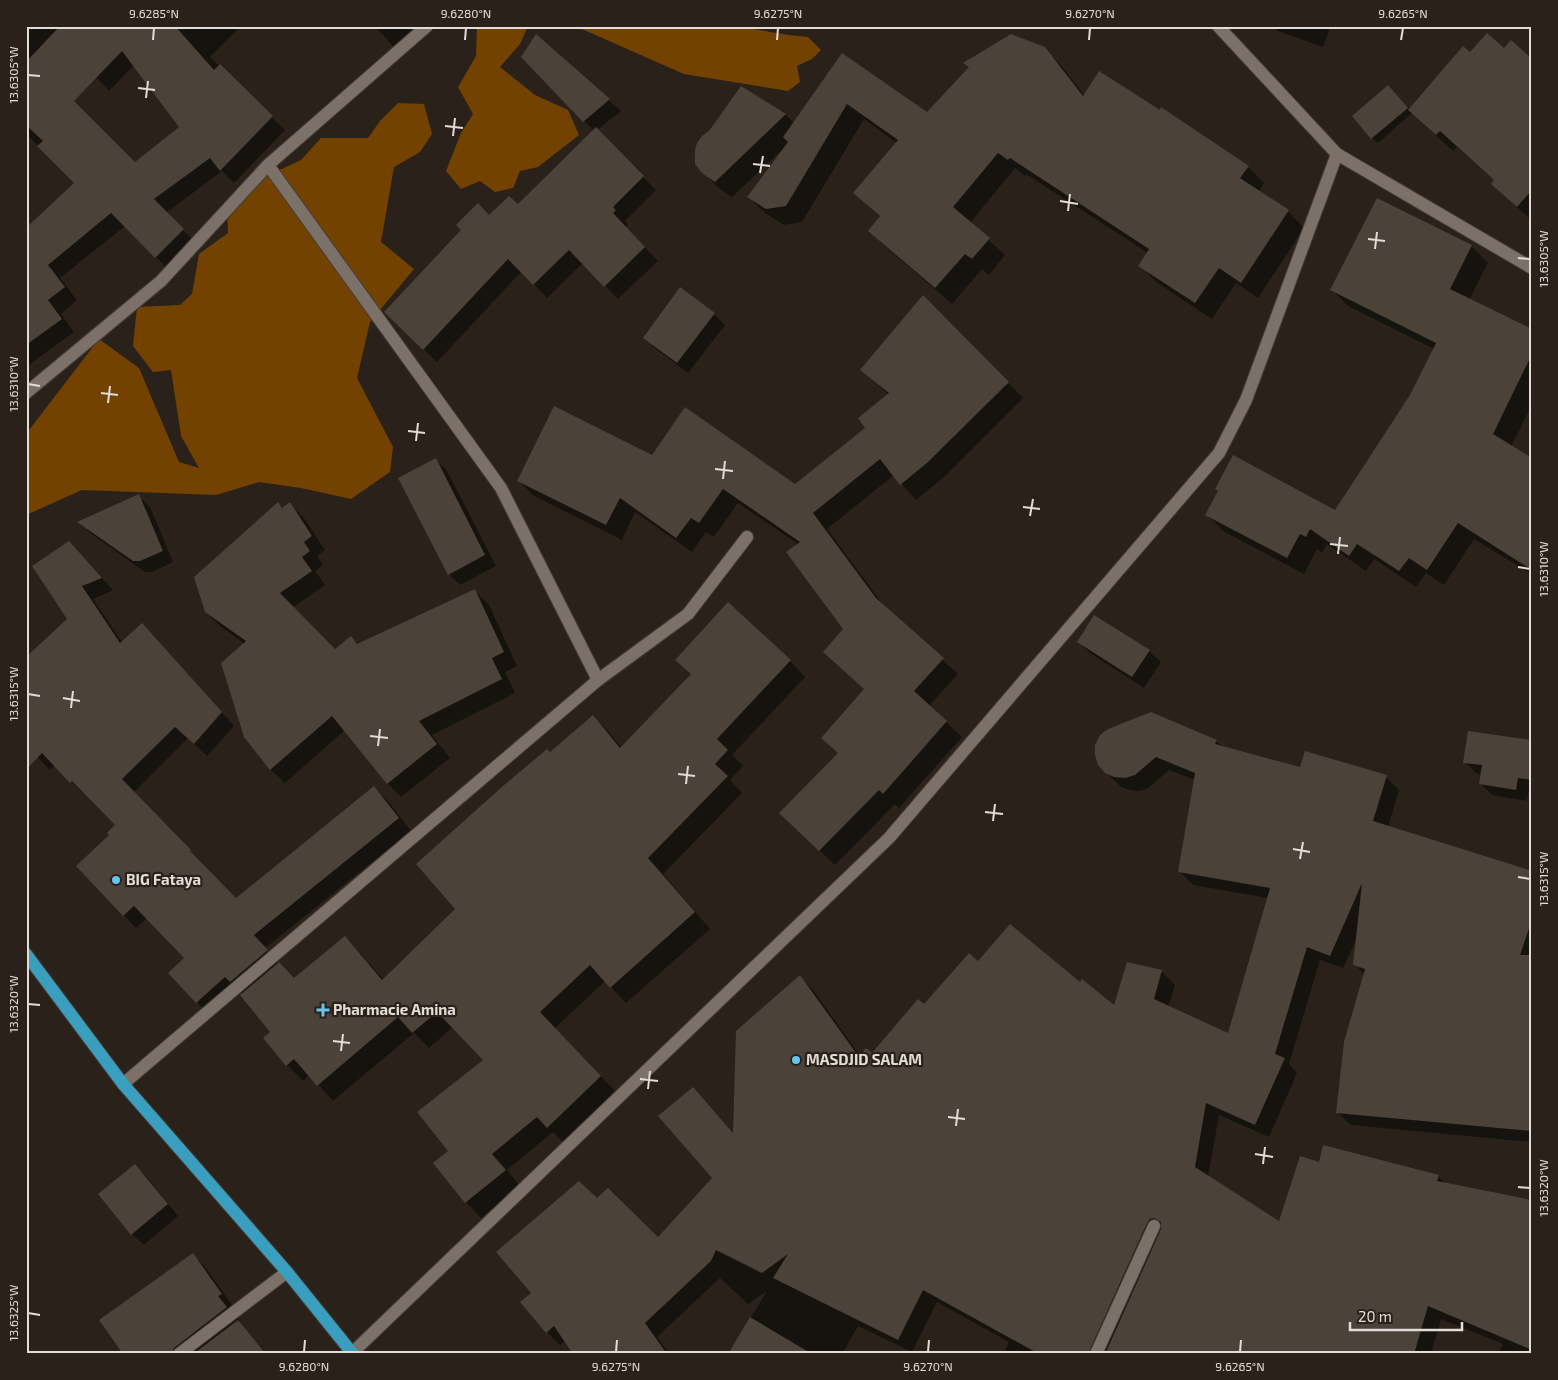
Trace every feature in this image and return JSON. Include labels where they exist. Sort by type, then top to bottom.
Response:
[{"type":"main road","points":[[26,954],[123,1084],[287,1272],[352,1353]]},
{"type":"street","points":[[26,393],[160,281],[268,165],[427,26]]},
{"type":"street","points":[[1218,26],[1337,154],[1532,268]]},
{"type":"street","points":[[352,1353],[889,838],[1219,452],[1246,400],[1337,154]]},
{"type":"street","points":[[268,165],[501,488],[598,680]]},
{"type":"street","points":[[123,1084],[598,680],[688,614],[747,537]]},
{"type":"street","points":[[1096,1354],[1154,1226]]},
{"type":"street","points":[[179,1354],[287,1272]]},
{"type":"shaded area","points":[[477,26],[528,26],[520,44],[500,67],[535,95],[568,110],[579,135],[538,167],[520,171],[513,188],[495,192],[480,181],[461,189],[446,171],[461,133],[473,114],[458,87],[476,56]]},
{"type":"shaded area","points":[[575,26],[736,26],[808,37],[821,50],[812,59],[797,66],[800,82],[788,91],[684,74]]},
{"type":"shaded area","points":[[398,103],[424,104],[432,134],[420,152],[394,167],[381,242],[414,269],[370,322],[357,378],[393,447],[390,472],[351,499],[301,488],[259,482],[216,495],[82,490],[26,515],[26,434],[99,339],[139,368],[179,462],[199,468],[181,436],[171,370],[153,372],[133,346],[137,307],[180,305],[192,294],[199,254],[228,233],[227,206],[257,170],[282,169],[301,160],[321,138],[368,138],[380,121]]},
{"type":"building","points":[[60,26],[175,26],[214,70],[220,64],[273,116],[220,171],[210,158],[154,199],[184,229],[155,258],[111,213],[48,265],[65,287],[48,300],[62,319],[26,345],[26,228],[74,183],[37,146],[43,141],[26,125],[26,62]],"holes":[[[122,51],[179,127],[135,162],[74,101]]]},
{"type":"building","points":[[1487,33],[1504,48],[1511,40],[1532,59],[1532,190],[1517,207],[1491,184],[1494,180],[1440,131],[1436,135],[1408,110],[1463,46],[1470,52]]},
{"type":"building","points":[[536,34],[610,99],[583,122],[521,57]]},
{"type":"building","points":[[1011,34],[1045,47],[1083,96],[1099,71],[1160,110],[1161,107],[1249,166],[1240,178],[1289,210],[1241,283],[1219,268],[1195,303],[1138,266],[1149,249],[1010,158],[1008,160],[998,153],[953,207],[990,238],[972,259],[965,254],[935,288],[868,231],[880,216],[853,193],[898,140],[847,104],[786,206],[766,209],[747,197],[788,142],[783,137],[842,53],[927,112],[969,67],[963,63]]},
{"type":"building","points":[[1388,85],[1408,108],[1371,139],[1352,116]]},
{"type":"building","points":[[741,86],[786,114],[715,182],[702,173],[695,164],[695,150],[702,136],[709,131]]},
{"type":"building","points":[[596,127],[644,176],[613,207],[616,210],[613,213],[645,247],[604,287],[569,250],[533,285],[508,259],[423,350],[384,312],[461,230],[456,225],[478,203],[489,215],[509,196],[518,204]]},
{"type":"building","points":[[1377,198],[1472,245],[1450,289],[1532,329],[1532,354],[1493,434],[1532,458],[1532,570],[1458,523],[1427,570],[1409,558],[1399,571],[1357,544],[1349,556],[1310,529],[1306,537],[1300,534],[1287,558],[1205,515],[1218,491],[1215,489],[1233,455],[1335,510],[1410,395],[1436,343],[1330,290]]},
{"type":"building","points":[[680,287],[715,313],[677,363],[643,338]]},
{"type":"building","points":[[923,295],[1009,382],[927,463],[900,485],[880,459],[813,513],[876,598],[944,658],[914,691],[947,721],[883,794],[879,790],[819,851],[779,813],[838,753],[821,738],[864,689],[823,652],[843,629],[786,552],[800,542],[723,489],[699,523],[691,518],[676,538],[620,498],[606,525],[517,481],[554,406],[652,455],[685,407],[795,484],[865,428],[858,418],[889,393],[860,370]]},
{"type":"building","points":[[436,458],[485,555],[448,575],[398,478]]},
{"type":"building","points":[[139,494],[163,551],[140,561],[133,561],[77,522]]},
{"type":"building","points":[[278,502],[282,508],[290,502],[312,536],[304,542],[310,551],[302,557],[312,571],[280,593],[335,649],[351,636],[357,644],[475,589],[504,652],[492,658],[502,679],[419,721],[437,744],[387,784],[332,716],[270,770],[244,737],[221,663],[246,641],[205,612],[194,577]]},
{"type":"building","points":[[69,541],[102,578],[82,586],[120,643],[142,623],[222,712],[194,744],[175,727],[122,779],[236,898],[374,786],[399,818],[254,935],[268,950],[230,982],[225,977],[196,1003],[168,973],[184,958],[134,906],[123,916],[76,866],[109,835],[107,833],[115,825],[72,781],[70,783],[42,753],[26,770],[26,657],[67,619],[32,566]]},
{"type":"building","points":[[728,602],[791,660],[717,739],[728,750],[715,764],[728,776],[648,858],[695,912],[610,988],[590,965],[540,1012],[601,1076],[547,1128],[537,1117],[492,1154],[506,1170],[465,1203],[433,1163],[448,1151],[417,1112],[483,1060],[437,1012],[412,1033],[398,1017],[317,1086],[294,1059],[286,1066],[263,1038],[270,1032],[240,995],[279,962],[294,978],[345,936],[382,980],[455,909],[416,864],[503,786],[547,749],[550,752],[593,715],[620,748],[691,674],[675,660]]},
{"type":"building","points":[[1094,615],[1150,650],[1132,677],[1077,642]]},
{"type":"building","points":[[1151,712],[1217,740],[1215,744],[1300,767],[1305,751],[1387,775],[1373,821],[1532,871],[1532,919],[1520,955],[1532,955],[1532,1131],[1336,1113],[1344,1042],[1365,969],[1353,965],[1362,883],[1330,956],[1307,947],[1275,1054],[1285,1058],[1255,1125],[1206,1103],[1195,1167],[1279,1221],[1300,1156],[1319,1162],[1323,1145],[1439,1175],[1437,1181],[1532,1200],[1532,1350],[1428,1306],[1414,1354],[1105,1354],[1161,1229],[1161,1222],[1154,1218],[1150,1219],[1147,1223],[1088,1354],[1039,1354],[923,1290],[898,1340],[773,1278],[788,1254],[762,1273],[716,1250],[711,1261],[645,1323],[667,1354],[573,1354],[554,1326],[546,1333],[520,1302],[531,1293],[496,1252],[579,1181],[597,1198],[608,1188],[658,1237],[712,1178],[658,1116],[693,1087],[733,1133],[736,1031],[800,975],[859,1057],[866,1048],[872,1053],[918,999],[924,1004],[969,953],[978,961],[1010,924],[1080,982],[1082,979],[1114,1005],[1127,962],[1162,970],[1154,999],[1228,1033],[1270,888],[1178,872],[1195,773],[1156,757],[1135,775],[1125,778],[1114,777],[1105,773],[1098,765],[1095,745],[1100,735],[1108,729]]},
{"type":"building","points":[[1468,731],[1532,740],[1532,780],[1518,778],[1516,790],[1479,784],[1482,765],[1463,763]]},
{"type":"building","points":[[135,1164],[168,1204],[131,1235],[98,1194]]},
{"type":"building","points":[[193,1253],[222,1294],[218,1296],[227,1307],[174,1348],[171,1354],[123,1354],[99,1320]]},
{"type":"building","points":[[750,1317],[812,1354],[728,1354]]},
{"type":"building","points":[[238,1320],[266,1354],[193,1354]]},
{"type":"place","name":"BIG Fataya","points":[[116,880]]},
{"type":"place","name":"Pharmacie Amina","points":[[323,1010]]},
{"type":"place","name":"MASDJID SALAM","points":[[796,1060]]}]
